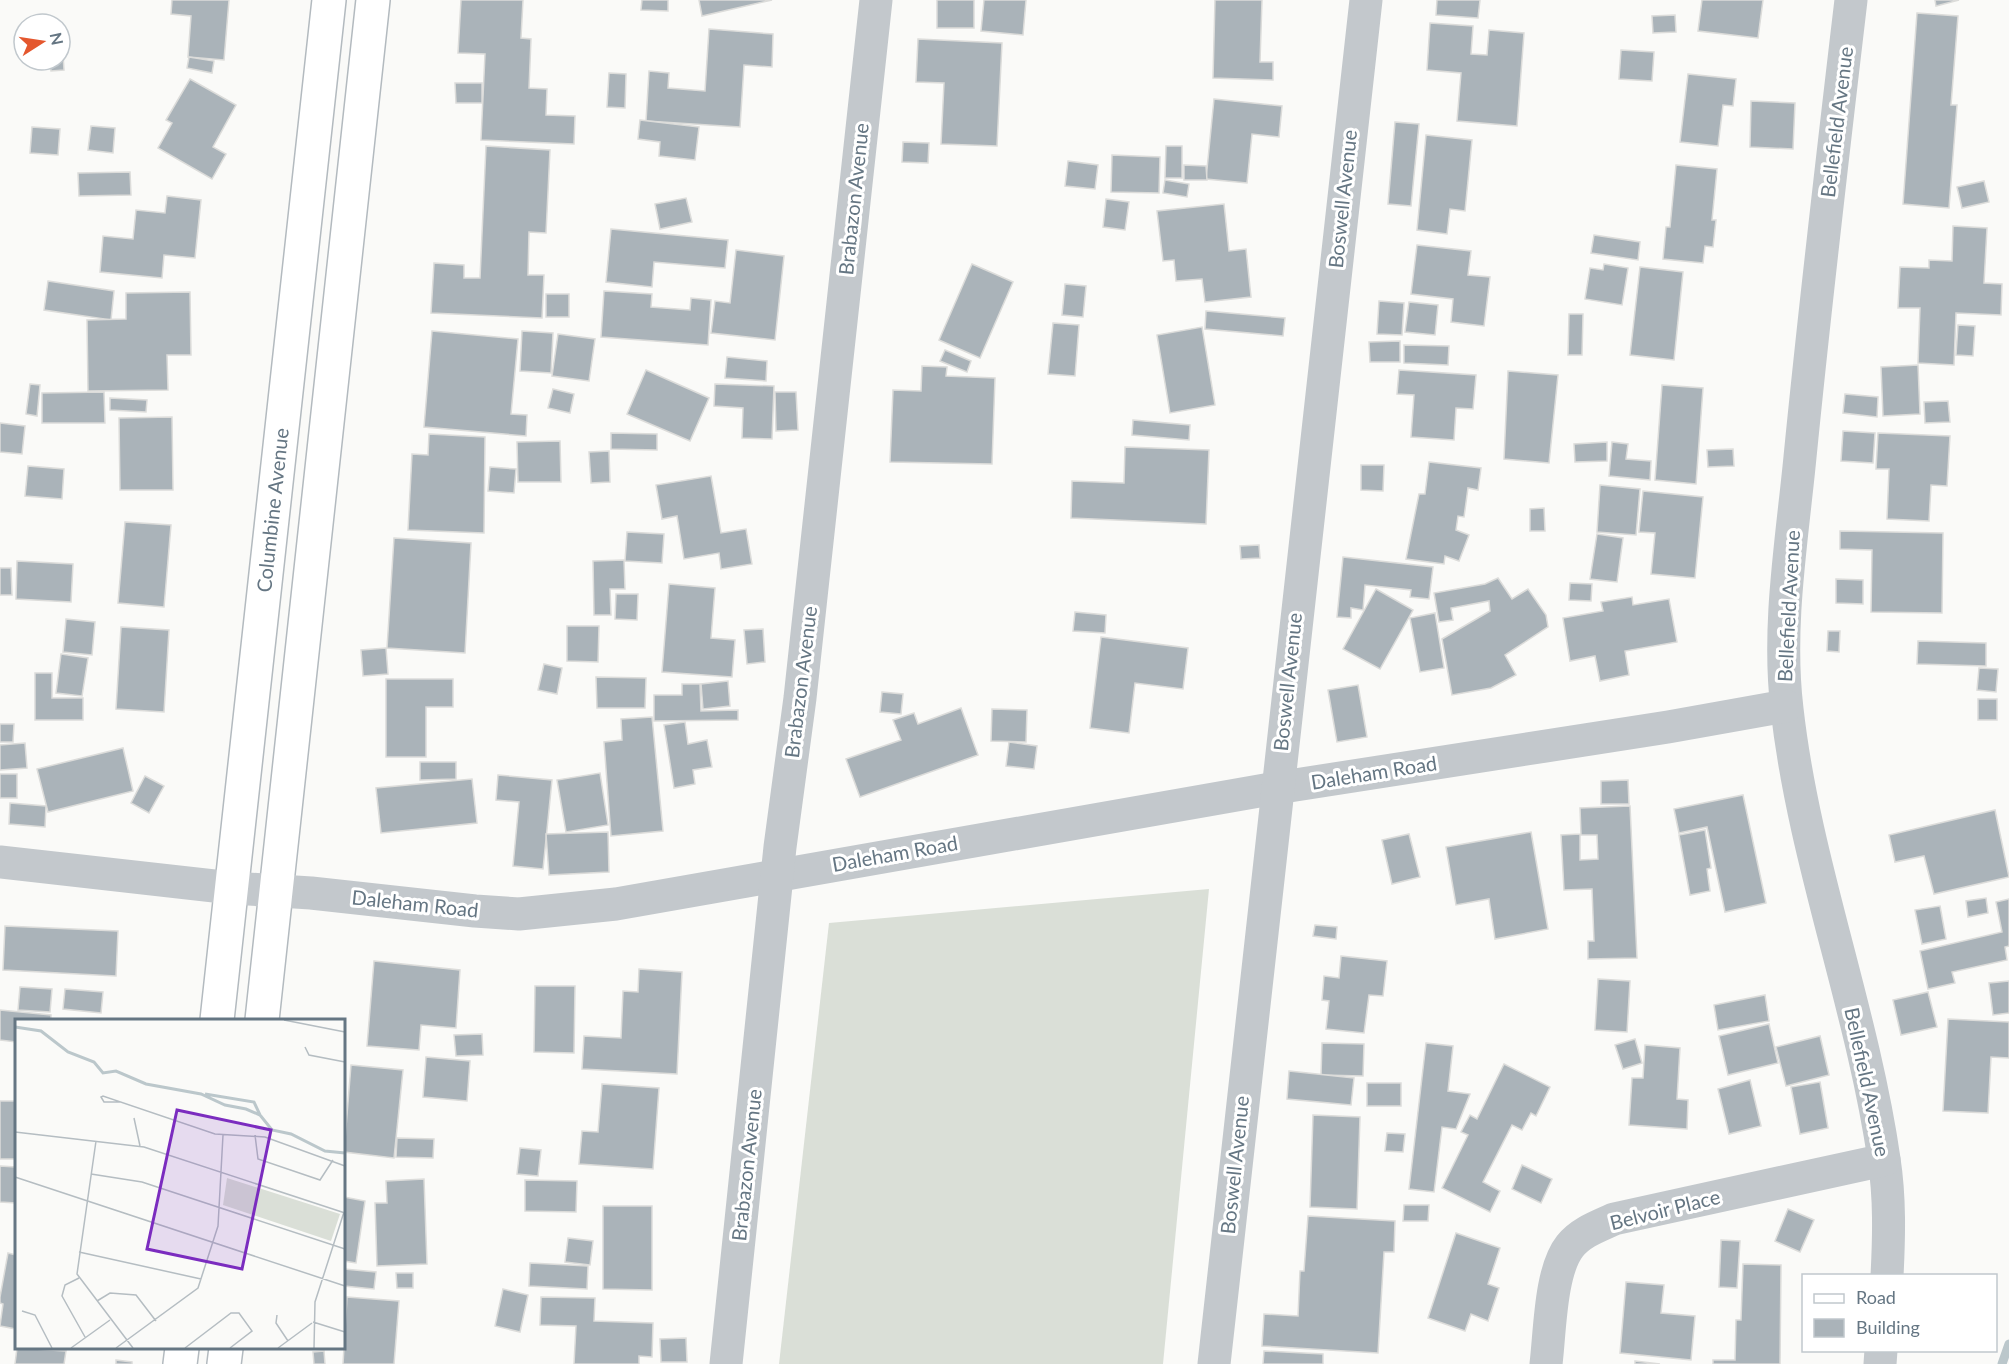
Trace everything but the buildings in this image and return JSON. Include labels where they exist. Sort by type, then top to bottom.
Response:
[{"type":"main road","name":"Columbine Avenue","points":[[217,1019],[329,0]]},
{"type":"main road","points":[[262,1019],[373,0]]},
{"type":"main road","points":[[302,252],[346,259]]},
{"type":"main road","points":[[180,1364],[182,1349]]},
{"type":"main road","points":[[224,1364],[226,1349]]},
{"type":"street","name":"Brabazon Avenue","points":[[726,1364],[778,874],[876,0]]},
{"type":"street","name":"Boswell Avenue","points":[[1214,1364],[1276,788],[1366,0]]},
{"type":"street","name":"Bellefield Avenue","points":[[1851,0],[1808,374],[1785,605],[1786,706],[1797,781],[1866,1065],[1884,1160],[1889,1224],[1887,1274]]},
{"type":"street","name":"Daleham Road","points":[[0,862],[232,888],[519,914],[616,904],[1276,788],[1668,727],[1786,706]]},
{"type":"street","name":"Belvoir Place","points":[[1546,1364],[1554,1295],[1560,1269],[1570,1246],[1586,1232],[1614,1219],[1884,1160]]},
{"type":"shaded area","points":[[1209,889],[1163,1364],[779,1364],[829,923]]},
{"type":"waterway","points":[[2002,1364],[2009,1344]]}]
